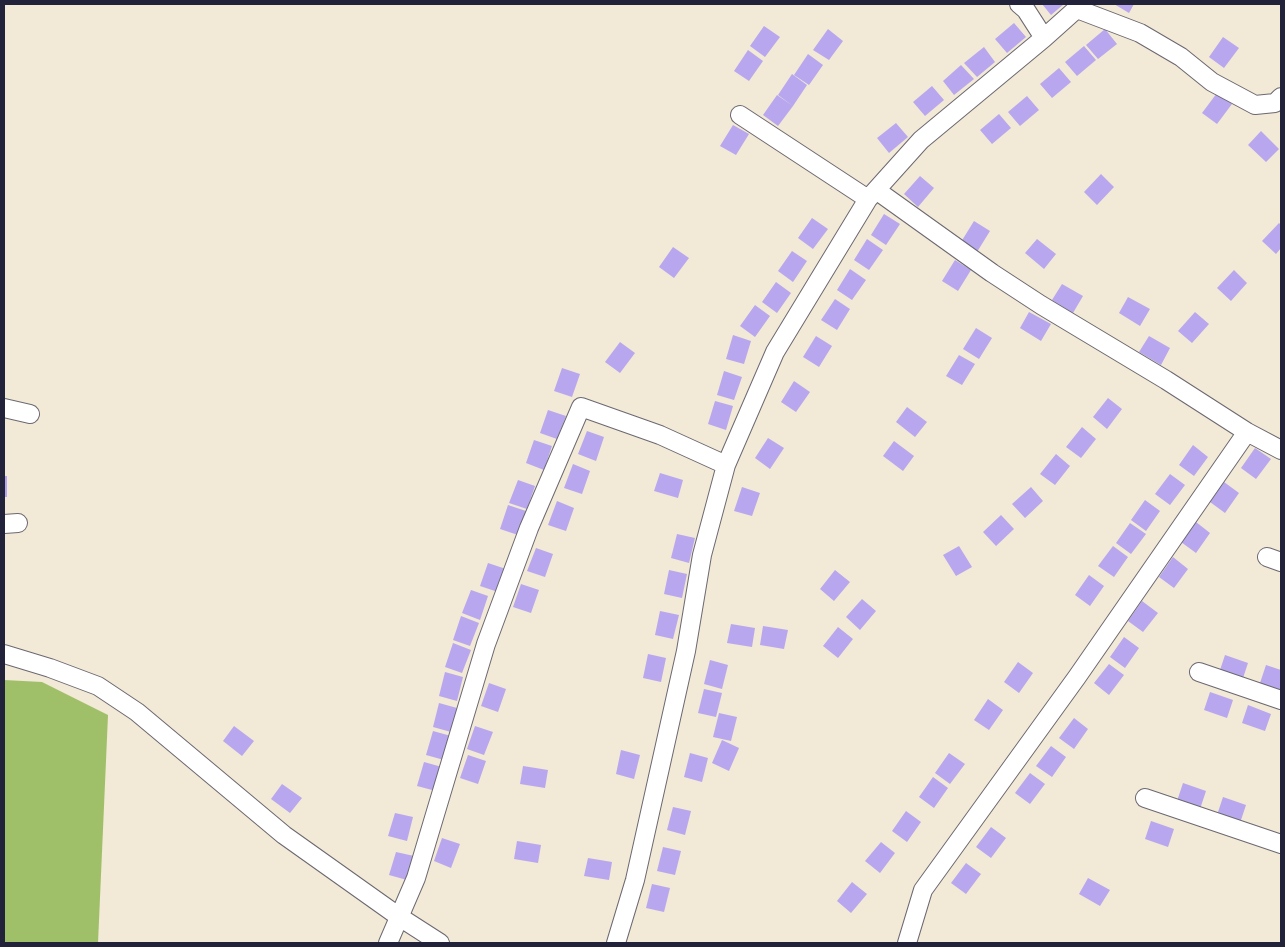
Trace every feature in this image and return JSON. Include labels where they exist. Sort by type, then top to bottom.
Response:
[{"type":"street","points":[[1019,4],[1026,10],[1044,38]]},
{"type":"street","points":[[616,943],[635,880],[686,651],[702,555],[726,465],[775,352],[872,195],[920,140],[1044,38],[1079,6],[1140,33],[1181,57],[1212,82],[1256,106],[1275,103],[1281,97]]},
{"type":"street","points":[[740,115],[872,195],[1041,305],[1166,380],[1247,432],[1281,450]]},
{"type":"street","points":[[388,943],[416,878],[486,644],[529,528],[581,407],[660,436],[726,465]]},
{"type":"street","points":[[4,408],[30,414]]},
{"type":"street","points":[[908,943],[923,890],[1077,677],[1247,432]]},
{"type":"street","points":[[4,654],[50,668],[98,686],[137,712],[284,835],[398,916],[440,943]]},
{"type":"street","points":[[1199,672],[1281,700]]},
{"type":"street","points":[[1144,798],[1281,844]]},
{"type":"green space","points":[[4,680],[42,682],[108,715],[98,943],[4,943]]},
{"type":"building","points":[[1042,4],[1064,4],[1051,15]]},
{"type":"building","points":[[1114,4],[1134,4],[1129,13]]},
{"type":"building","points":[[1014,23],[1026,37],[1007,53],[995,39]]},
{"type":"building","points":[[764,26],[780,37],[765,57],[750,46]]},
{"type":"building","points":[[828,29],[843,41],[829,60],[813,50]]},
{"type":"building","points":[[1105,29],[1117,44],[1098,59],[1086,45]]},
{"type":"building","points":[[1223,37],[1239,48],[1224,68],[1209,57]]},
{"type":"building","points":[[1084,46],[1096,60],[1077,76],[1065,62]]},
{"type":"building","points":[[984,47],[995,62],[977,77],[964,63]]},
{"type":"building","points":[[748,50],[763,61],[749,81],[734,71]]},
{"type":"building","points":[[808,54],[823,65],[809,85],[794,75]]},
{"type":"building","points":[[961,65],[974,79],[954,95],[943,81]]},
{"type":"building","points":[[1059,68],[1071,82],[1052,98],[1040,84]]},
{"type":"building","points":[[792,74],[807,85],[793,106],[778,95]]},
{"type":"building","points":[[932,86],[944,100],[925,116],[913,102]]},
{"type":"building","points":[[1217,93],[1232,104],[1217,124],[1202,113]]},
{"type":"building","points":[[777,95],[793,106],[778,126],[763,115]]},
{"type":"building","points":[[1027,96],[1039,110],[1020,126],[1008,112]]},
{"type":"building","points":[[999,114],[1011,128],[992,144],[980,130]]},
{"type":"building","points":[[896,123],[908,137],[889,153],[877,138]]},
{"type":"building","points":[[733,125],[749,134],[736,155],[720,146]]},
{"type":"building","points":[[1261,131],[1279,149],[1266,162],[1248,145]]},
{"type":"building","points":[[1101,174],[1114,187],[1097,205],[1084,192]]},
{"type":"building","points":[[920,176],[934,188],[918,207],[904,194]]},
{"type":"building","points":[[884,214],[900,224],[886,245],[871,235]]},
{"type":"building","points":[[812,218],[828,229],[813,249],[798,238]]},
{"type":"building","points":[[974,221],[990,231],[977,252],[961,242]]},
{"type":"building","points":[[1279,223],[1281,225],[1281,248],[1276,254],[1262,241]]},
{"type":"building","points":[[867,239],[883,250],[869,270],[854,260]]},
{"type":"building","points":[[1037,239],[1056,254],[1044,269],[1025,253]]},
{"type":"building","points":[[673,247],[689,258],[674,278],[659,267]]},
{"type":"building","points":[[792,251],[807,261],[793,282],[778,271]]},
{"type":"building","points":[[955,260],[971,270],[958,291],[942,281]]},
{"type":"building","points":[[850,269],[866,280],[852,300],[837,290]]},
{"type":"building","points":[[1234,270],[1247,283],[1231,301],[1217,288]]},
{"type":"building","points":[[776,282],[791,293],[777,313],[762,302]]},
{"type":"building","points":[[1062,284],[1083,296],[1073,313],[1052,300]]},
{"type":"building","points":[[1128,297],[1150,309],[1140,326],[1119,313]]},
{"type":"building","points":[[835,299],[850,309],[837,330],[821,320]]},
{"type":"building","points":[[755,305],[770,316],[755,337],[740,326]]},
{"type":"building","points":[[1029,312],[1051,324],[1041,341],[1020,328]]},
{"type":"building","points":[[1195,312],[1209,324],[1192,343],[1178,331]]},
{"type":"building","points":[[976,328],[992,338],[979,359],[963,349]]},
{"type":"building","points":[[733,335],[751,341],[744,364],[726,359]]},
{"type":"building","points":[[816,336],[832,346],[819,367],[803,357]]},
{"type":"building","points":[[1149,336],[1170,348],[1161,365],[1139,352]]},
{"type":"building","points":[[620,342],[635,353],[620,373],[605,362]]},
{"type":"building","points":[[959,355],[975,364],[962,385],[946,376]]},
{"type":"building","points":[[562,368],[580,374],[572,397],[554,391]]},
{"type":"building","points":[[724,371],[742,377],[734,400],[717,395]]},
{"type":"building","points":[[794,381],[810,392],[796,412],[781,402]]},
{"type":"building","points":[[1108,398],[1122,409],[1107,429],[1093,417]]},
{"type":"building","points":[[715,401],[733,406],[726,430],[708,424]]},
{"type":"building","points":[[907,407],[927,422],[915,437],[896,422]]},
{"type":"building","points":[[548,410],[566,416],[557,439],[540,433]]},
{"type":"building","points":[[1082,427],[1096,439],[1081,458],[1066,447]]},
{"type":"building","points":[[587,431],[604,437],[596,461],[578,454]]},
{"type":"building","points":[[768,438],[784,448],[770,469],[755,458]]},
{"type":"building","points":[[534,440],[552,446],[544,470],[526,463]]},
{"type":"building","points":[[894,441],[914,456],[903,471],[883,456]]},
{"type":"building","points":[[1193,445],[1208,457],[1194,476],[1179,465]]},
{"type":"building","points":[[1255,448],[1271,459],[1256,479],[1241,468]]},
{"type":"building","points":[[1056,454],[1070,466],[1055,485],[1040,474]]},
{"type":"building","points":[[573,464],[590,471],[582,494],[564,488]]},
{"type":"building","points":[[660,473],[683,480],[678,498],[654,491]]},
{"type":"building","points":[[1170,474],[1185,485],[1170,505],[1155,494]]},
{"type":"building","points":[[4,476],[7,476],[7,497],[4,497]]},
{"type":"building","points":[[518,480],[535,486],[527,509],[509,503]]},
{"type":"building","points":[[1224,482],[1239,493],[1225,513],[1210,502]]},
{"type":"building","points":[[742,487],[760,493],[752,516],[734,511]]},
{"type":"building","points":[[1031,487],[1043,501],[1025,518],[1012,504]]},
{"type":"building","points":[[1145,500],[1160,511],[1146,531],[1131,520]]},
{"type":"building","points":[[557,501],[574,508],[566,531],[548,525]]},
{"type":"building","points":[[508,505],[526,511],[518,535],[500,529]]},
{"type":"building","points":[[1001,515],[1014,529],[996,546],[983,532]]},
{"type":"building","points":[[1196,522],[1210,533],[1196,553],[1181,542]]},
{"type":"building","points":[[1130,523],[1146,534],[1131,554],[1116,543]]},
{"type":"building","points":[[677,534],[695,538],[689,563],[671,558]]},
{"type":"building","points":[[959,546],[972,567],[956,576],[943,555]]},
{"type":"building","points":[[1113,546],[1128,557],[1114,577],[1098,566]]},
{"type":"building","points":[[536,548],[553,554],[545,577],[527,571]]},
{"type":"building","points":[[1173,557],[1188,569],[1174,588],[1159,577]]},
{"type":"building","points":[[488,563],[506,569],[498,592],[480,586]]},
{"type":"building","points":[[669,570],[687,574],[682,598],[664,594]]},
{"type":"building","points":[[835,570],[850,582],[834,601],[820,589]]},
{"type":"building","points":[[1089,575],[1104,586],[1090,606],[1075,595]]},
{"type":"building","points":[[521,584],[539,590],[531,613],[513,607]]},
{"type":"building","points":[[471,590],[488,596],[480,620],[462,613]]},
{"type":"building","points":[[862,599],[876,611],[860,630],[846,617]]},
{"type":"building","points":[[1142,601],[1158,613],[1143,632],[1128,621]]},
{"type":"building","points":[[660,611],[679,615],[673,639],[655,635]]},
{"type":"building","points":[[461,616],[479,623],[470,646],[453,640]]},
{"type":"building","points":[[731,624],[755,628],[752,647],[727,643]]},
{"type":"building","points":[[763,626],[788,630],[784,649],[760,645]]},
{"type":"building","points":[[838,627],[853,639],[838,658],[823,646]]},
{"type":"building","points":[[1124,637],[1139,648],[1125,668],[1110,657]]},
{"type":"building","points":[[453,643],[471,650],[462,673],[445,667]]},
{"type":"building","points":[[648,654],[666,658],[661,682],[643,678]]},
{"type":"building","points":[[1225,655],[1248,663],[1242,681],[1219,673]]},
{"type":"building","points":[[710,660],[728,665],[722,689],[704,684]]},
{"type":"building","points":[[1018,662],[1033,673],[1019,693],[1004,682]]},
{"type":"building","points":[[1109,664],[1124,675],[1109,695],[1094,683]]},
{"type":"building","points":[[1266,665],[1281,670],[1281,690],[1260,683]]},
{"type":"building","points":[[445,672],[463,677],[457,701],[439,696]]},
{"type":"building","points":[[489,683],[506,689],[498,712],[481,706]]},
{"type":"building","points":[[704,689],[722,693],[716,717],[698,713]]},
{"type":"building","points":[[1210,692],[1233,700],[1227,718],[1204,710]]},
{"type":"building","points":[[988,699],[1003,710],[989,730],[974,720]]},
{"type":"building","points":[[439,703],[457,708],[451,732],[433,727]]},
{"type":"building","points":[[1248,705],[1271,714],[1265,731],[1242,723]]},
{"type":"building","points":[[719,713],[737,717],[731,741],[713,737]]},
{"type":"building","points":[[1074,718],[1088,729],[1074,749],[1059,738]]},
{"type":"building","points":[[234,726],[254,741],[242,756],[223,741]]},
{"type":"building","points":[[475,726],[493,732],[484,755],[467,749]]},
{"type":"building","points":[[433,731],[451,736],[444,760],[426,755]]},
{"type":"building","points":[[722,740],[739,748],[729,771],[712,763]]},
{"type":"building","points":[[1051,746],[1066,757],[1052,777],[1036,766]]},
{"type":"building","points":[[621,750],[640,755],[634,779],[616,774]]},
{"type":"building","points":[[690,753],[708,758],[702,782],[684,777]]},
{"type":"building","points":[[949,753],[965,764],[950,784],[935,773]]},
{"type":"building","points":[[468,755],[486,761],[478,784],[460,778]]},
{"type":"building","points":[[424,762],[442,767],[436,791],[417,786]]},
{"type":"building","points":[[523,766],[548,770],[545,788],[520,784]]},
{"type":"building","points":[[1030,773],[1045,784],[1030,804],[1015,793]]},
{"type":"building","points":[[933,777],[948,788],[934,808],[919,797]]},
{"type":"building","points":[[1183,783],[1206,791],[1200,809],[1177,801]]},
{"type":"building","points":[[282,784],[302,798],[290,813],[271,799]]},
{"type":"building","points":[[1223,797],[1246,805],[1240,823],[1217,815]]},
{"type":"building","points":[[673,807],[691,811],[685,835],[667,830]]},
{"type":"building","points":[[906,811],[921,822],[907,842],[892,831]]},
{"type":"building","points":[[395,813],[413,817],[407,841],[388,836]]},
{"type":"building","points":[[1151,821],[1174,829],[1168,847],[1145,839]]},
{"type":"building","points":[[991,827],[1006,838],[991,858],[976,847]]},
{"type":"building","points":[[442,838],[460,844],[451,868],[434,861]]},
{"type":"building","points":[[517,841],[541,845],[538,863],[514,859]]},
{"type":"building","points":[[881,842],[895,853],[880,873],[865,861]]},
{"type":"building","points":[[663,847],[681,851],[675,875],[657,871]]},
{"type":"building","points":[[396,852],[414,856],[407,880],[389,875]]},
{"type":"building","points":[[588,858],[612,862],[609,880],[584,876]]},
{"type":"building","points":[[966,863],[981,874],[966,894],[951,883]]},
{"type":"building","points":[[1088,878],[1110,890],[1100,906],[1079,894]]},
{"type":"building","points":[[852,882],[867,894],[851,913],[837,901]]},
{"type":"building","points":[[652,884],[670,888],[664,912],[646,908]]}]
